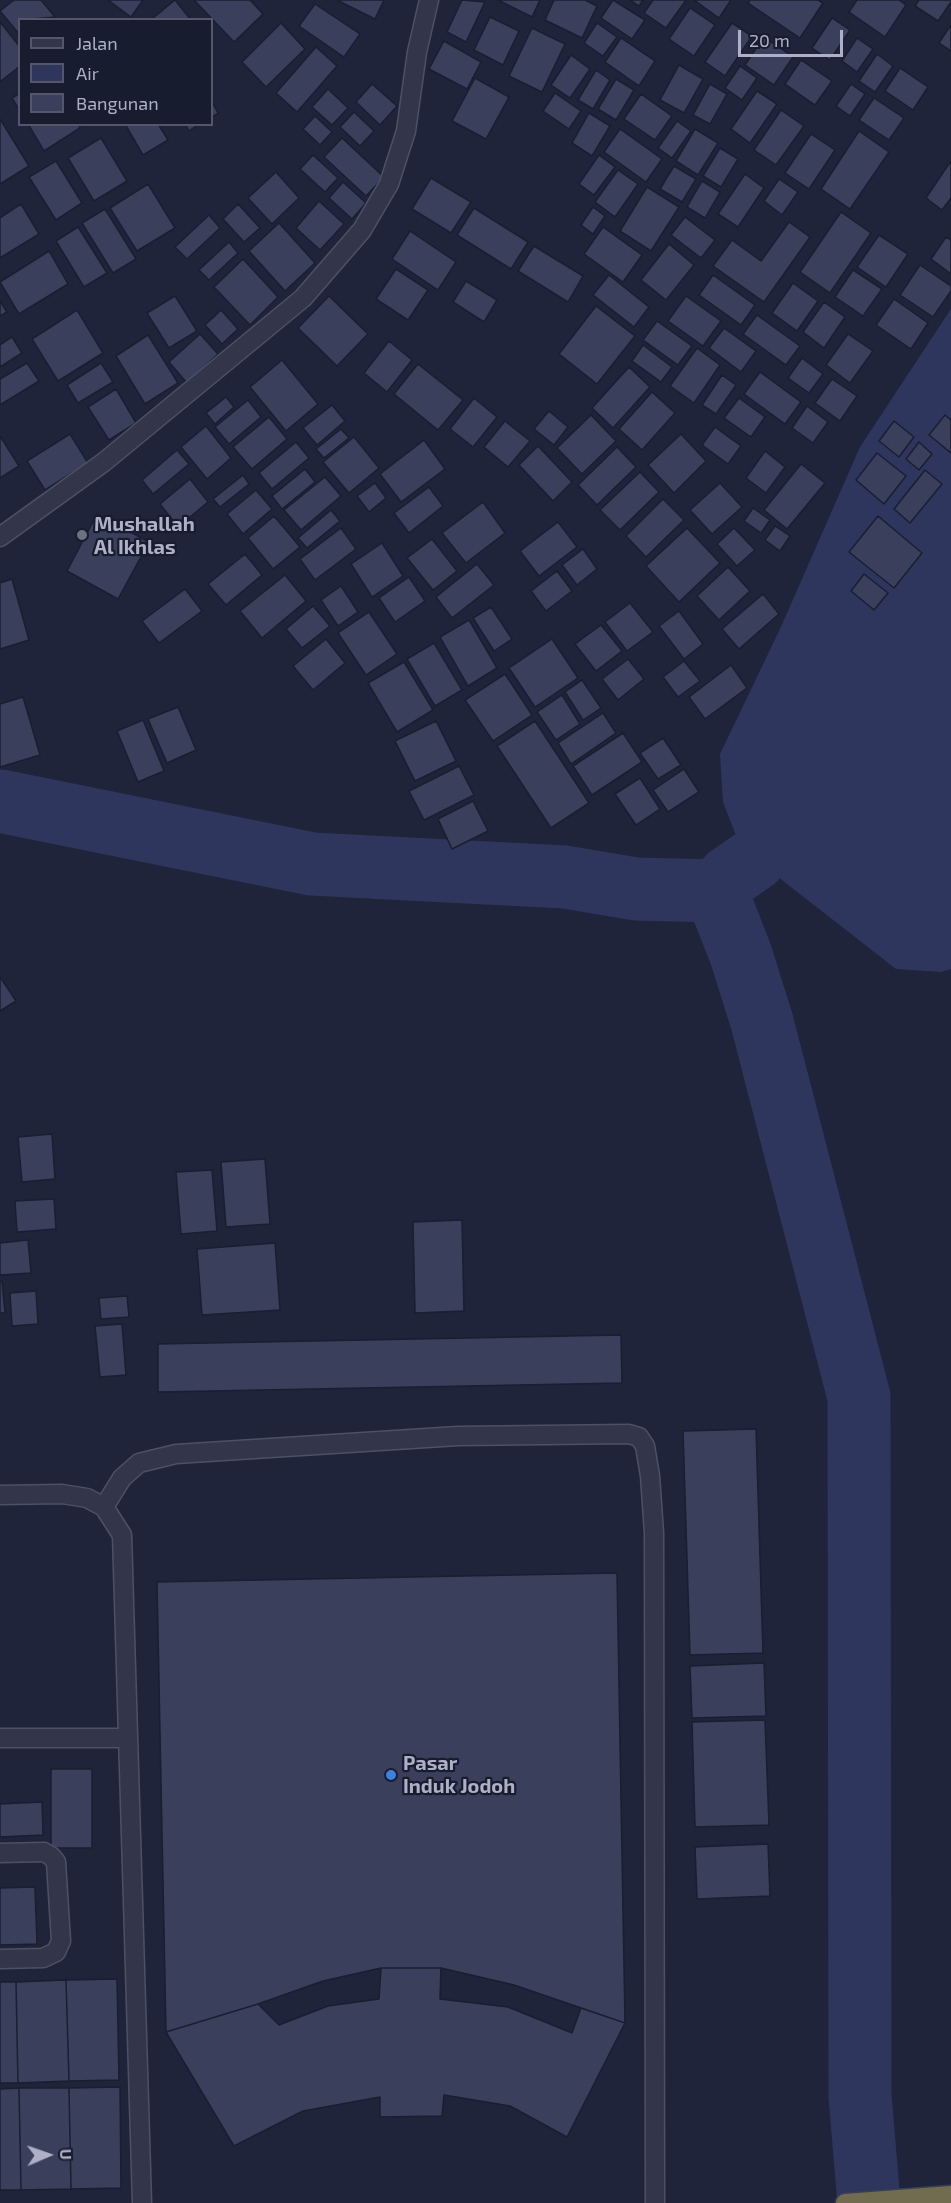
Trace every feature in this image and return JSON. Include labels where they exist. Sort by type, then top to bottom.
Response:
[{"type":"highway","points":[[845,2203],[951,2195]]},
{"type":"street","points":[[0,537],[104,462],[303,298],[362,230],[389,184],[406,131],[417,52],[429,0]]},
{"type":"street","points":[[104,1507],[122,1478],[139,1463],[176,1454],[458,1436],[629,1434],[639,1437],[645,1446],[650,1476],[654,1533],[655,2203]]},
{"type":"street","points":[[0,1495],[62,1494],[87,1498],[104,1507],[122,1535],[142,2203]]},
{"type":"street","points":[[0,1738],[127,1738]]},
{"type":"street","points":[[0,1854],[44,1852],[56,1862],[61,1941],[56,1952],[43,1958],[0,1959]]},
{"type":"water","points":[[951,309],[951,969],[941,972],[896,969],[755,859],[735,833],[723,802],[720,754],[780,629],[860,447]]},
{"type":"building","points":[[14,0],[41,0],[55,17],[18,18],[18,33],[0,11]]},
{"type":"building","points":[[108,0],[143,0],[131,17]]},
{"type":"building","points":[[175,0],[189,18],[153,18]]},
{"type":"building","points":[[194,0],[250,0],[263,14],[234,42]]},
{"type":"building","points":[[337,0],[384,0],[375,19]]},
{"type":"building","points":[[462,0],[485,2],[466,42],[447,32]]},
{"type":"building","points":[[498,0],[540,0],[532,17]]},
{"type":"building","points":[[554,0],[585,0],[597,6],[582,38],[545,20]]},
{"type":"building","points":[[613,0],[645,20],[632,39],[601,18]]},
{"type":"building","points":[[630,0],[643,0],[639,6]]},
{"type":"building","points":[[653,0],[686,0],[666,28],[644,13]]},
{"type":"building","points":[[694,0],[731,0],[719,18]]},
{"type":"building","points":[[750,0],[818,0],[823,3],[800,38],[748,3]]},
{"type":"building","points":[[857,0],[899,0],[906,5],[885,37],[849,12]]},
{"type":"building","points":[[919,0],[950,0],[951,2],[938,21],[915,6]]},
{"type":"building","points":[[315,4],[360,34],[344,57],[299,26]]},
{"type":"building","points":[[690,8],[715,25],[694,56],[669,39]]},
{"type":"building","points":[[490,17],[519,31],[503,65],[474,50]]},
{"type":"building","points":[[832,18],[850,30],[830,60],[812,48]]},
{"type":"building","points":[[0,22],[18,44],[18,68],[0,82]]},
{"type":"building","points":[[281,23],[305,49],[266,87],[242,62]]},
{"type":"building","points":[[597,23],[617,37],[603,56],[584,43]]},
{"type":"building","points":[[732,23],[752,36],[725,76],[705,62]]},
{"type":"building","points":[[951,25],[951,51],[939,43]]},
{"type":"building","points":[[532,28],[565,44],[542,92],[509,76]]},
{"type":"building","points":[[764,37],[793,57],[774,85],[745,65]]},
{"type":"building","points":[[621,38],[655,61],[639,86],[605,62]]},
{"type":"building","points":[[857,38],[873,49],[857,72],[842,61]]},
{"type":"building","points":[[444,41],[481,62],[467,89],[429,69]]},
{"type":"building","points":[[316,47],[337,66],[297,112],[276,93]]},
{"type":"building","points":[[877,54],[893,66],[875,92],[859,81]]},
{"type":"building","points":[[571,55],[590,69],[570,98],[551,85]]},
{"type":"building","points":[[801,60],[832,81],[815,105],[785,84]]},
{"type":"building","points":[[679,65],[703,79],[684,113],[660,100]]},
{"type":"building","points":[[740,66],[757,78],[742,100],[725,88]]},
{"type":"building","points":[[900,68],[928,87],[913,110],[885,91]]},
{"type":"building","points":[[596,70],[610,80],[593,109],[578,100]]},
{"type":"building","points":[[475,78],[509,97],[486,139],[452,121]]},
{"type":"building","points":[[616,79],[634,90],[616,120],[598,109]]},
{"type":"building","points":[[372,84],[397,106],[380,125],[356,102]]},
{"type":"building","points":[[710,84],[727,94],[710,124],[693,115]]},
{"type":"building","points":[[851,84],[865,94],[850,116],[836,106]]},
{"type":"building","points":[[328,89],[348,108],[332,125],[312,107]]},
{"type":"building","points":[[757,91],[777,104],[750,143],[731,129]]},
{"type":"building","points":[[555,93],[581,111],[569,129],[543,111]]},
{"type":"building","points":[[18,94],[18,108],[12,98]]},
{"type":"building","points":[[641,94],[672,116],[655,140],[624,119]]},
{"type":"building","points":[[874,98],[904,118],[889,140],[859,120]]},
{"type":"building","points":[[213,104],[218,113],[213,116]]},
{"type":"building","points":[[781,110],[804,126],[776,165],[754,150]]},
{"type":"building","points":[[354,112],[374,131],[360,146],[340,127]]},
{"type":"building","points":[[589,113],[610,126],[592,156],[572,143]]},
{"type":"building","points":[[315,116],[332,132],[320,145],[303,129]]},
{"type":"building","points":[[0,119],[29,166],[0,184]]},
{"type":"building","points":[[677,121],[691,131],[672,158],[658,148]]},
{"type":"building","points":[[29,126],[79,126],[80,128],[44,151]]},
{"type":"building","points":[[126,126],[159,126],[168,140],[143,155]]},
{"type":"building","points":[[186,126],[196,126],[189,131]]},
{"type":"building","points":[[620,129],[662,159],[646,182],[604,152]]},
{"type":"building","points":[[695,129],[718,143],[698,175],[676,161]]},
{"type":"building","points":[[859,131],[889,152],[850,209],[821,189]]},
{"type":"building","points":[[811,134],[835,150],[809,189],[785,173]]},
{"type":"building","points":[[101,138],[127,181],[94,201],[68,158]]},
{"type":"building","points":[[342,138],[384,177],[366,196],[324,157]]},
{"type":"building","points":[[720,148],[738,159],[721,187],[703,176]]},
{"type":"building","points":[[313,155],[338,178],[325,192],[300,169]]},
{"type":"building","points":[[599,155],[615,167],[594,195],[579,184]]},
{"type":"building","points":[[56,161],[82,203],[56,220],[29,177]]},
{"type":"building","points":[[951,161],[951,198],[942,210],[926,198]]},
{"type":"building","points":[[674,166],[696,179],[682,202],[660,189]]},
{"type":"building","points":[[618,170],[638,184],[615,217],[595,202]]},
{"type":"building","points":[[276,172],[299,198],[272,224],[248,198]]},
{"type":"building","points":[[745,174],[764,188],[738,227],[718,214]]},
{"type":"building","points":[[431,178],[471,202],[451,233],[412,209]]},
{"type":"building","points":[[779,179],[798,192],[782,215],[764,201]]},
{"type":"building","points":[[702,181],[720,192],[705,218],[687,207]]},
{"type":"building","points":[[343,182],[366,203],[352,219],[329,198]]},
{"type":"building","points":[[148,184],[175,228],[137,251],[110,208]]},
{"type":"building","points":[[647,187],[679,207],[651,251],[620,231]]},
{"type":"building","points":[[319,201],[344,224],[320,250],[296,228]]},
{"type":"building","points":[[21,204],[39,234],[0,258],[0,218]]},
{"type":"building","points":[[238,204],[260,228],[244,242],[223,219]]},
{"type":"building","points":[[593,207],[605,216],[593,234],[581,225]]},
{"type":"building","points":[[474,208],[528,242],[511,269],[457,235]]},
{"type":"building","points":[[105,209],[136,259],[113,273],[82,223]]},
{"type":"building","points":[[841,212],[871,233],[830,293],[800,272]]},
{"type":"building","points":[[209,215],[220,228],[187,259],[175,247]]},
{"type":"building","points":[[685,217],[715,240],[701,258],[671,235]]},
{"type":"building","points":[[789,222],[810,237],[764,302],[713,266],[732,240],[761,261]]},
{"type":"building","points":[[279,223],[315,263],[285,291],[249,251]]},
{"type":"building","points":[[78,227],[107,273],[84,287],[56,241]]},
{"type":"building","points":[[603,227],[642,255],[623,282],[584,254]]},
{"type":"building","points":[[410,231],[456,262],[438,290],[392,259]]},
{"type":"building","points":[[879,235],[908,254],[886,287],[857,267]]},
{"type":"building","points":[[946,237],[951,240],[951,274],[931,259]]},
{"type":"building","points":[[229,242],[238,253],[209,280],[199,270]]},
{"type":"building","points":[[669,244],[694,265],[666,300],[641,280]]},
{"type":"building","points":[[534,246],[583,276],[568,302],[518,271]]},
{"type":"building","points":[[49,251],[68,284],[19,314],[0,282]]},
{"type":"building","points":[[243,259],[278,297],[250,325],[214,287]]},
{"type":"building","points":[[920,265],[951,286],[951,291],[933,317],[900,295]]},
{"type":"building","points":[[396,269],[428,290],[408,320],[376,299]]},
{"type":"building","points":[[853,270],[882,289],[863,316],[835,297]]},
{"type":"building","points":[[609,275],[649,307],[634,327],[593,295]]},
{"type":"building","points":[[713,275],[755,305],[741,325],[699,295]]},
{"type":"building","points":[[466,281],[497,300],[484,322],[453,302]]},
{"type":"building","points":[[793,283],[818,301],[797,331],[772,313]]},
{"type":"building","points":[[175,296],[197,331],[169,348],[147,313]]},
{"type":"building","points":[[329,296],[368,334],[337,366],[298,328]]},
{"type":"building","points":[[686,296],[721,321],[703,346],[668,321]]},
{"type":"building","points":[[894,299],[928,323],[911,349],[876,325]]},
{"type":"building","points":[[0,301],[7,312],[0,316]]},
{"type":"building","points":[[824,302],[845,317],[824,348],[803,332]]},
{"type":"building","points":[[596,306],[635,336],[597,384],[559,354]]},
{"type":"building","points":[[77,310],[103,353],[58,381],[32,339]]},
{"type":"building","points":[[221,310],[238,329],[222,344],[205,325]]},
{"type":"building","points":[[757,315],[800,346],[786,365],[743,334]]},
{"type":"building","points":[[657,321],[692,346],[678,365],[643,340]]},
{"type":"building","points":[[724,328],[756,351],[741,372],[709,348]]},
{"type":"building","points":[[200,334],[218,354],[187,383],[169,362]]},
{"type":"building","points":[[848,334],[873,351],[850,383],[826,365]]},
{"type":"building","points":[[148,335],[178,383],[145,404],[116,356]]},
{"type":"building","points":[[12,337],[22,353],[0,367],[0,345]]},
{"type":"building","points":[[389,341],[412,360],[387,392],[364,373]]},
{"type":"building","points":[[643,345],[672,367],[661,382],[632,361]]},
{"type":"building","points":[[697,348],[720,365],[694,403],[670,386]]},
{"type":"building","points":[[802,358],[823,374],[809,393],[788,378]]},
{"type":"building","points":[[282,360],[318,404],[286,431],[250,387]]},
{"type":"building","points":[[27,363],[39,381],[0,405],[0,379]]},
{"type":"building","points":[[101,363],[113,382],[78,403],[67,385]]},
{"type":"building","points":[[418,364],[463,400],[438,430],[394,394]]},
{"type":"building","points":[[629,367],[650,387],[613,428],[592,408]]},
{"type":"building","points":[[760,372],[801,402],[785,424],[744,394]]},
{"type":"building","points":[[722,375],[736,385],[716,414],[702,405]]},
{"type":"building","points":[[832,379],[857,396],[840,421],[815,403]]},
{"type":"building","points":[[116,389],[136,423],[109,440],[88,407]]},
{"type":"building","points":[[652,392],[675,413],[642,450],[619,429]]},
{"type":"building","points":[[226,397],[234,407],[215,424],[206,413]]},
{"type":"building","points":[[474,398],[497,417],[473,447],[450,429]]},
{"type":"building","points":[[739,398],[765,417],[751,437],[724,418]]},
{"type":"building","points":[[248,400],[261,417],[229,444],[215,427]]},
{"type":"building","points":[[332,405],[345,421],[317,445],[303,428]]},
{"type":"building","points":[[807,406],[828,422],[813,443],[792,428]]},
{"type":"building","points":[[549,411],[568,427],[554,445],[534,429]]},
{"type":"building","points":[[591,415],[616,441],[582,474],[557,448]]},
{"type":"building","points":[[945,415],[951,420],[951,453],[929,435]]},
{"type":"building","points":[[269,417],[287,439],[252,469],[233,447]]},
{"type":"building","points":[[505,421],[530,441],[508,467],[484,447]]},
{"type":"building","points":[[894,421],[914,437],[899,457],[879,441]]},
{"type":"building","points":[[206,426],[231,458],[207,479],[181,447]]},
{"type":"building","points":[[715,427],[741,446],[728,464],[702,445]]},
{"type":"building","points":[[341,429],[349,438],[324,458],[316,449]]},
{"type":"building","points":[[70,434],[88,463],[45,490],[27,461]]},
{"type":"building","points":[[681,434],[706,461],[674,493],[648,465]]},
{"type":"building","points":[[0,436],[19,466],[0,478]]},
{"type":"building","points":[[354,437],[379,468],[349,493],[323,462]]},
{"type":"building","points":[[424,440],[445,469],[401,502],[380,474]]},
{"type":"building","points":[[296,442],[309,458],[272,489],[259,473]]},
{"type":"building","points":[[919,442],[932,454],[919,470],[906,459]]},
{"type":"building","points":[[538,446],[572,482],[553,501],[519,465]]},
{"type":"building","points":[[617,447],[636,467],[597,505],[578,485]]},
{"type":"building","points":[[177,450],[189,464],[153,494],[142,480]]},
{"type":"building","points":[[765,451],[785,467],[766,493],[746,478]]},
{"type":"building","points":[[877,453],[906,476],[884,504],[856,480]]},
{"type":"building","points":[[801,464],[825,483],[787,529],[764,510]]},
{"type":"building","points":[[305,469],[315,482],[282,509],[272,496]]},
{"type":"building","points":[[925,470],[942,484],[910,523],[894,509]]},
{"type":"building","points":[[640,472],[659,492],[620,530],[600,510]]},
{"type":"building","points":[[243,475],[249,484],[220,507],[213,499]]},
{"type":"building","points":[[325,477],[341,496],[301,530],[284,510]]},
{"type":"building","points":[[190,479],[208,502],[178,527],[160,504]]},
{"type":"building","points":[[375,483],[386,498],[369,512],[357,496]]},
{"type":"building","points":[[720,483],[742,507],[712,534],[690,510]]},
{"type":"building","points":[[429,487],[443,506],[409,533],[394,513]]},
{"type":"building","points":[[256,490],[272,509],[243,534],[227,514]]},
{"type":"building","points":[[663,499],[684,520],[646,557],[626,536]]},
{"type":"building","points":[[483,502],[505,533],[466,563],[442,533]]},
{"type":"building","points":[[753,508],[770,520],[761,533],[744,521]]},
{"type":"building","points":[[331,510],[340,521],[307,548],[298,538]]},
{"type":"building","points":[[97,514],[149,542],[118,599],[67,571]]},
{"type":"building","points":[[274,516],[300,547],[273,569],[248,538]]},
{"type":"building","points":[[878,516],[922,553],[894,588],[849,552]]},
{"type":"building","points":[[558,522],[577,547],[539,576],[520,551]]},
{"type":"building","points":[[775,526],[790,536],[780,551],[765,540]]},
{"type":"building","points":[[341,528],[356,549],[315,580],[300,559]]},
{"type":"building","points":[[687,528],[720,563],[679,602],[646,566]]},
{"type":"building","points":[[734,528],[755,550],[737,566],[717,544]]},
{"type":"building","points":[[432,539],[457,571],[433,590],[407,558]]},
{"type":"building","points":[[382,543],[403,576],[372,597],[351,564]]},
{"type":"building","points":[[583,549],[597,569],[577,585],[562,565]]},
{"type":"building","points":[[245,554],[262,575],[226,605],[208,584]]},
{"type":"building","points":[[477,564],[494,585],[452,618],[436,597]]},
{"type":"building","points":[[728,567],[750,591],[719,620],[697,596]]},
{"type":"building","points":[[557,571],[572,591],[546,611],[531,591]]},
{"type":"building","points":[[864,574],[888,593],[874,610],[851,591]]},
{"type":"building","points":[[285,575],[306,601],[262,638],[240,611]]},
{"type":"building","points":[[409,577],[425,601],[395,622],[379,598]]},
{"type":"building","points":[[12,579],[29,640],[0,649],[0,583]]},
{"type":"building","points":[[341,586],[358,612],[338,626],[321,600]]},
{"type":"building","points":[[185,589],[202,611],[159,643],[142,621]]},
{"type":"building","points":[[763,594],[779,614],[739,649],[722,629]]},
{"type":"building","points":[[630,603],[653,632],[627,651],[605,622]]},
{"type":"building","points":[[313,606],[330,626],[302,648],[286,629]]},
{"type":"building","points":[[491,607],[512,639],[494,651],[473,618]]},
{"type":"building","points":[[679,611],[703,644],[684,659],[659,626]]},
{"type":"building","points":[[369,612],[397,654],[366,675],[338,633]]},
{"type":"building","points":[[469,620],[497,668],[468,686],[440,637]]},
{"type":"building","points":[[601,625],[622,651],[596,671],[575,644]]},
{"type":"building","points":[[326,639],[345,663],[313,690],[293,666]]},
{"type":"building","points":[[552,639],[578,678],[535,707],[509,668]]},
{"type":"building","points":[[434,643],[462,690],[435,706],[407,659]]},
{"type":"building","points":[[628,659],[644,679],[618,700],[602,679]]},
{"type":"building","points":[[684,661],[700,681],[678,697],[663,677]]},
{"type":"building","points":[[404,662],[433,710],[397,732],[368,683]]},
{"type":"building","points":[[731,665],[747,688],[705,719],[689,697]]},
{"type":"building","points":[[505,674],[532,715],[493,741],[465,700]]},
{"type":"building","points":[[582,680],[601,708],[583,720],[565,692]]},
{"type":"building","points":[[562,695],[580,724],[556,740],[537,712]]},
{"type":"building","points":[[23,697],[40,755],[0,767],[0,704]]},
{"type":"building","points":[[178,707],[196,750],[167,763],[148,719]]},
{"type":"building","points":[[603,713],[616,733],[571,764],[558,743]]},
{"type":"building","points":[[143,720],[164,771],[138,782],[117,731]]},
{"type":"building","points":[[436,721],[456,761],[415,781],[395,741]]},
{"type":"building","points":[[535,721],[589,803],[551,828],[497,746]]},
{"type":"building","points":[[623,733],[642,762],[592,795],[573,766]]},
{"type":"building","points":[[663,738],[681,765],[658,779],[640,753]]},
{"type":"building","points":[[459,766],[474,795],[424,820],[409,791]]},
{"type":"building","points":[[684,769],[699,792],[668,812],[653,790]]},
{"type":"building","points":[[640,778],[660,809],[636,825],[615,794]]},
{"type":"building","points":[[473,801],[488,831],[452,849],[438,819]]},
{"type":"building","points":[[0,977],[16,1001],[0,1011]]},
{"type":"building","points":[[52,1134],[55,1179],[22,1182],[18,1137]]},
{"type":"building","points":[[265,1159],[270,1224],[226,1227],[221,1162]]},
{"type":"building","points":[[212,1170],[217,1231],[181,1234],[176,1172]]},
{"type":"building","points":[[54,1199],[56,1229],[17,1232],[15,1201]]},
{"type":"building","points":[[462,1220],[464,1311],[415,1313],[413,1222]]},
{"type":"building","points":[[28,1240],[31,1273],[0,1275],[0,1243]]},
{"type":"building","points":[[275,1243],[280,1310],[202,1315],[197,1249]]},
{"type":"building","points":[[0,1281],[2,1281],[5,1313],[0,1313]]},
{"type":"building","points":[[36,1291],[38,1324],[12,1326],[10,1293]]},
{"type":"building","points":[[127,1296],[129,1317],[101,1319],[99,1298]]},
{"type":"building","points":[[122,1324],[126,1375],[100,1377],[95,1326]]},
{"type":"building","points":[[621,1335],[622,1383],[158,1392],[158,1344]]},
{"type":"building","points":[[756,1429],[763,1653],[690,1655],[683,1431]]},
{"type":"building","name":"Pasar Induk Jodoh","points":[[617,1573],[625,2023],[514,1985],[441,1968],[381,1968],[323,1981],[166,2032],[157,1582]]},
{"type":"building","points":[[764,1663],[766,1716],[692,1718],[690,1666]]},
{"type":"building","points":[[765,1720],[769,1825],[695,1827],[692,1722]]},
{"type":"building","points":[[51,1769],[92,1769],[92,1848],[51,1848]]},
{"type":"building","points":[[42,1802],[43,1835],[0,1837],[0,1804]]},
{"type":"building","points":[[768,1844],[770,1896],[697,1899],[695,1847]]},
{"type":"building","points":[[35,1887],[37,1944],[0,1945],[0,1888]]},
{"type":"building","points":[[381,1968],[441,1968],[440,1999],[508,2007],[572,2033],[581,2008],[625,2023],[567,2137],[510,2106],[444,2095],[442,2116],[380,2117],[380,2097],[303,2111],[234,2146],[166,2032],[258,2004],[279,2025],[328,2006],[379,1999]]},
{"type":"building","points":[[117,1979],[119,2080],[69,2081],[66,1980]]},
{"type":"building","points":[[66,1980],[69,2081],[18,2083],[16,1982]]},
{"type":"building","points":[[0,1982],[16,1982],[18,2083],[0,2083]]},
{"type":"building","points":[[120,2087],[121,2188],[71,2189],[69,2088]]},
{"type":"building","points":[[19,2088],[21,2190],[0,2190],[0,2089]]},
{"type":"building","points":[[19,2088],[69,2088],[71,2189],[21,2190]]},
{"type":"waterway","points":[[0,801],[312,864],[565,877],[636,889],[716,891]]},
{"type":"waterway","points":[[755,859],[729,877],[716,891],[741,955],[762,1022],[859,1397],[860,2096],[869,2203]]},
{"type":"place","name":"Mushallah Al Ikhlas","points":[[82,535]]},
{"type":"place","name":"Pasar Induk Jodoh","points":[[391,1775]]}]
